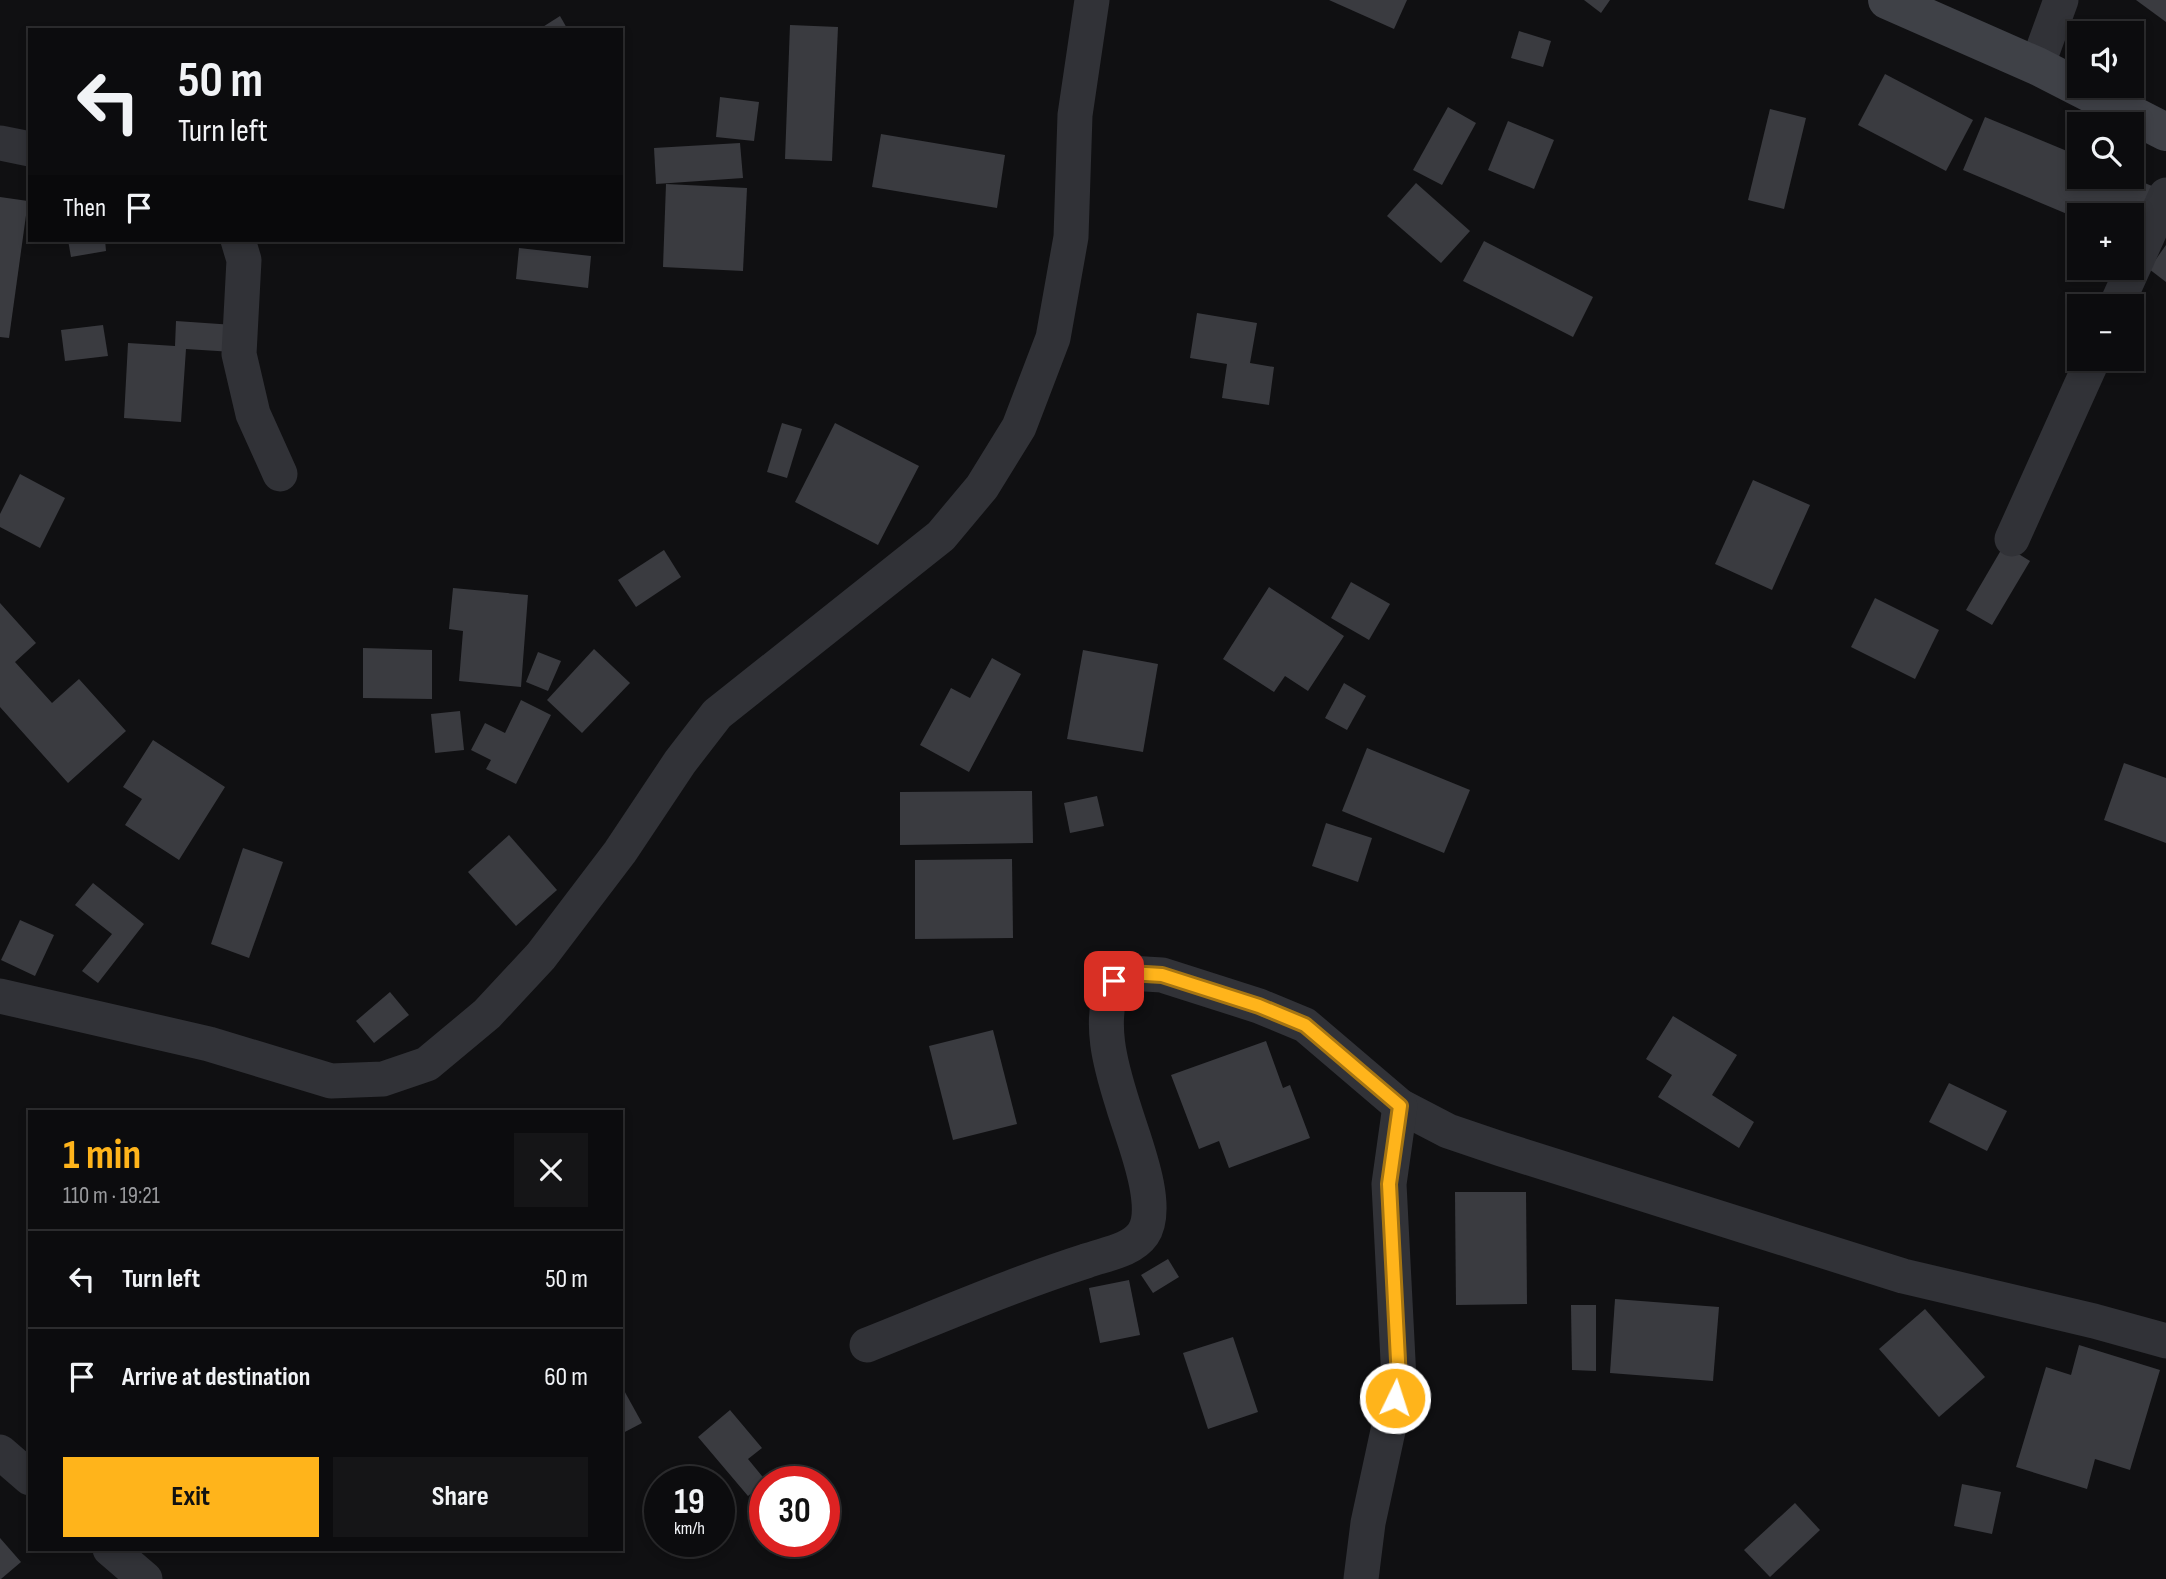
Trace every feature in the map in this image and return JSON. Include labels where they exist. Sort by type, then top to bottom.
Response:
[{"type":"main road","points":[[1887,0],[2037,66],[2166,132]]},
{"type":"street","points":[[0,996],[209,1044],[331,1081],[383,1079],[427,1064],[487,1014],[541,956],[620,852],[680,762],[718,714],[941,536],[982,487],[1019,427],[1053,338],[1067,262],[1071,236],[1075,115],[1092,0]]},
{"type":"street","points":[[2037,66],[2061,0]]},
{"type":"street","points":[[0,143],[28,149]]},
{"type":"street","points":[[2121,294],[2166,195]]},
{"type":"street","points":[[239,242],[244,260],[239,354],[253,414],[280,474]]},
{"type":"street","points":[[2012,539],[2088,371]]},
{"type":"street","points":[[867,1345],[1025,1280],[1129,1247],[1143,1233],[1149,1214],[1147,1189],[1114,1077],[1105,1024],[1107,999],[1114,981],[1129,973],[1162,975],[1259,1006],[1305,1025],[1400,1106],[1448,1131],[1903,1276],[2094,1321],[2166,1341]]},
{"type":"street","points":[[1361,1579],[1368,1523],[1399,1380],[1389,1184],[1400,1106]]},
{"type":"street","points":[[0,1452],[28,1476]]},
{"type":"street","points":[[112,1551],[145,1579]]},
{"type":"building","points":[[1329,0],[1407,0],[1394,29]]},
{"type":"building","points":[[1584,0],[1610,0],[1601,13]]},
{"type":"building","points":[[2136,0],[2166,0],[2166,22]]},
{"type":"building","points":[[560,16],[567,28],[541,28]]},
{"type":"building","points":[[790,25],[838,27],[832,161],[785,159]]},
{"type":"building","points":[[1519,31],[1551,41],[1543,67],[1511,58]]},
{"type":"building","points":[[1885,74],[1973,120],[1946,171],[1858,125]]},
{"type":"building","points":[[720,97],[759,102],[754,141],[716,137]]},
{"type":"building","points":[[1448,107],[1476,123],[1442,185],[1413,170]]},
{"type":"building","points":[[1770,109],[1806,118],[1784,209],[1748,200]]},
{"type":"building","points":[[1985,117],[2067,151],[2067,189],[2144,189],[2144,183],[2152,186],[2144,206],[2144,203],[2067,203],[2067,214],[1963,170]]},
{"type":"building","points":[[1508,121],[1554,140],[1534,189],[1488,170]]},
{"type":"building","points":[[881,134],[1005,155],[997,208],[872,187]]},
{"type":"building","points":[[740,143],[743,178],[656,184],[654,148]]},
{"type":"building","points":[[1416,183],[1470,231],[1441,263],[1387,216]]},
{"type":"building","points":[[666,184],[747,188],[743,271],[663,267]]},
{"type":"building","points":[[0,197],[28,201],[9,338],[0,337]]},
{"type":"building","points":[[1484,241],[1593,297],[1573,337],[1463,281]]},
{"type":"building","points":[[68,242],[105,242],[106,251],[71,257]]},
{"type":"building","points":[[2166,245],[2166,282],[2149,269]]},
{"type":"building","points":[[519,248],[591,256],[588,288],[516,279]]},
{"type":"building","points":[[1197,313],[1257,323],[1250,363],[1274,367],[1269,405],[1222,398],[1227,364],[1190,358]]},
{"type":"building","points":[[176,321],[234,325],[233,352],[186,349],[181,422],[124,418],[128,343],[175,346]]},
{"type":"building","points":[[103,325],[108,356],[65,361],[61,330]]},
{"type":"building","points":[[782,423],[802,429],[787,478],[767,472]]},
{"type":"building","points":[[835,423],[919,466],[878,545],[795,502]]},
{"type":"building","points":[[20,474],[65,498],[40,548],[0,527],[0,514]]},
{"type":"building","points":[[1753,480],[1810,505],[1772,590],[1715,564]]},
{"type":"building","points":[[2004,545],[2030,561],[1992,625],[1966,610]]},
{"type":"building","points":[[664,550],[681,577],[636,607],[618,580]]},
{"type":"building","points":[[1351,582],[1390,604],[1369,640],[1331,618]]},
{"type":"building","points":[[1269,587],[1344,636],[1308,691],[1285,676],[1274,692],[1223,659]]},
{"type":"building","points":[[453,588],[528,595],[521,687],[459,681],[463,631],[449,629]]},
{"type":"building","points":[[1875,598],[1939,630],[1915,679],[1851,647]]},
{"type":"building","points":[[0,603],[36,643],[15,662],[52,703],[79,679],[126,731],[68,783],[0,707]]},
{"type":"building","points":[[363,648],[432,650],[432,699],[363,698]]},
{"type":"building","points":[[594,649],[630,683],[582,733],[547,700]]},
{"type":"building","points":[[1083,650],[1158,664],[1143,752],[1067,739]]},
{"type":"building","points":[[538,652],[561,661],[548,691],[526,682]]},
{"type":"building","points":[[992,658],[1021,674],[969,772],[920,745],[951,688],[970,698]]},
{"type":"building","points":[[1344,683],[1366,696],[1347,730],[1325,718]]},
{"type":"building","points":[[521,700],[551,715],[516,784],[486,769],[491,760],[471,750],[485,723],[505,733]]},
{"type":"building","points":[[460,711],[464,750],[435,753],[431,714]]},
{"type":"building","points":[[153,740],[225,787],[179,860],[125,825],[142,799],[123,787]]},
{"type":"building","points":[[1367,748],[1470,790],[1444,853],[1342,811]]},
{"type":"building","points":[[2124,763],[2166,778],[2166,843],[2104,820]]},
{"type":"building","points":[[1032,791],[1033,843],[900,845],[900,792]]},
{"type":"building","points":[[1097,796],[1104,826],[1070,833],[1064,803]]},
{"type":"building","points":[[1326,823],[1372,838],[1358,882],[1312,866]]},
{"type":"building","points":[[509,835],[557,890],[516,926],[468,872]]},
{"type":"building","points":[[243,848],[283,862],[249,958],[211,944]]},
{"type":"building","points":[[1012,859],[1013,938],[915,939],[915,860]]},
{"type":"building","points":[[93,883],[144,924],[98,983],[82,971],[112,934],[75,905]]},
{"type":"building","points":[[20,920],[54,935],[35,976],[1,960]]},
{"type":"building","points":[[390,992],[409,1015],[374,1043],[356,1021]]},
{"type":"building","points":[[1673,1016],[1737,1055],[1712,1095],[1754,1122],[1739,1148],[1658,1097],[1672,1075],[1646,1059]]},
{"type":"building","points":[[993,1030],[1017,1124],[953,1140],[929,1046]]},
{"type":"building","points":[[1266,1041],[1283,1088],[1290,1085],[1310,1138],[1229,1168],[1219,1141],[1199,1149],[1171,1075]]},
{"type":"building","points":[[1949,1083],[2007,1111],[1987,1151],[1929,1122]]},
{"type":"building","points":[[1455,1192],[1526,1192],[1527,1304],[1456,1305]]},
{"type":"building","points":[[1168,1259],[1179,1277],[1153,1293],[1141,1275]]},
{"type":"building","points":[[1129,1280],[1140,1335],[1100,1343],[1089,1288]]},
{"type":"building","points":[[1615,1299],[1719,1307],[1713,1381],[1610,1373]]},
{"type":"building","points":[[1571,1305],[1596,1305],[1596,1371],[1572,1370]]},
{"type":"building","points":[[1925,1309],[1985,1377],[1939,1417],[1879,1349]]},
{"type":"building","points":[[1233,1337],[1258,1412],[1208,1429],[1183,1353]]},
{"type":"building","points":[[2079,1345],[2160,1370],[2130,1470],[2095,1459],[2087,1489],[2016,1467],[2046,1367],[2071,1375]]},
{"type":"building","points":[[623,1389],[642,1423],[623,1433]]},
{"type":"building","points":[[730,1410],[762,1448],[748,1459],[754,1466],[749,1466],[749,1495],[735,1481],[735,1466],[723,1466],[698,1437]]},
{"type":"building","points":[[1962,1484],[2001,1492],[1992,1534],[1954,1526]]},
{"type":"building","points":[[1795,1503],[1820,1530],[1770,1577],[1744,1550]]},
{"type":"building","points":[[0,1538],[21,1562],[1,1579],[0,1579]]},
{"type":"route","points":[[1114,981],[1129,973],[1162,975],[1259,1006],[1305,1025],[1400,1106],[1389,1184],[1399,1380],[1395,1398]]}]
